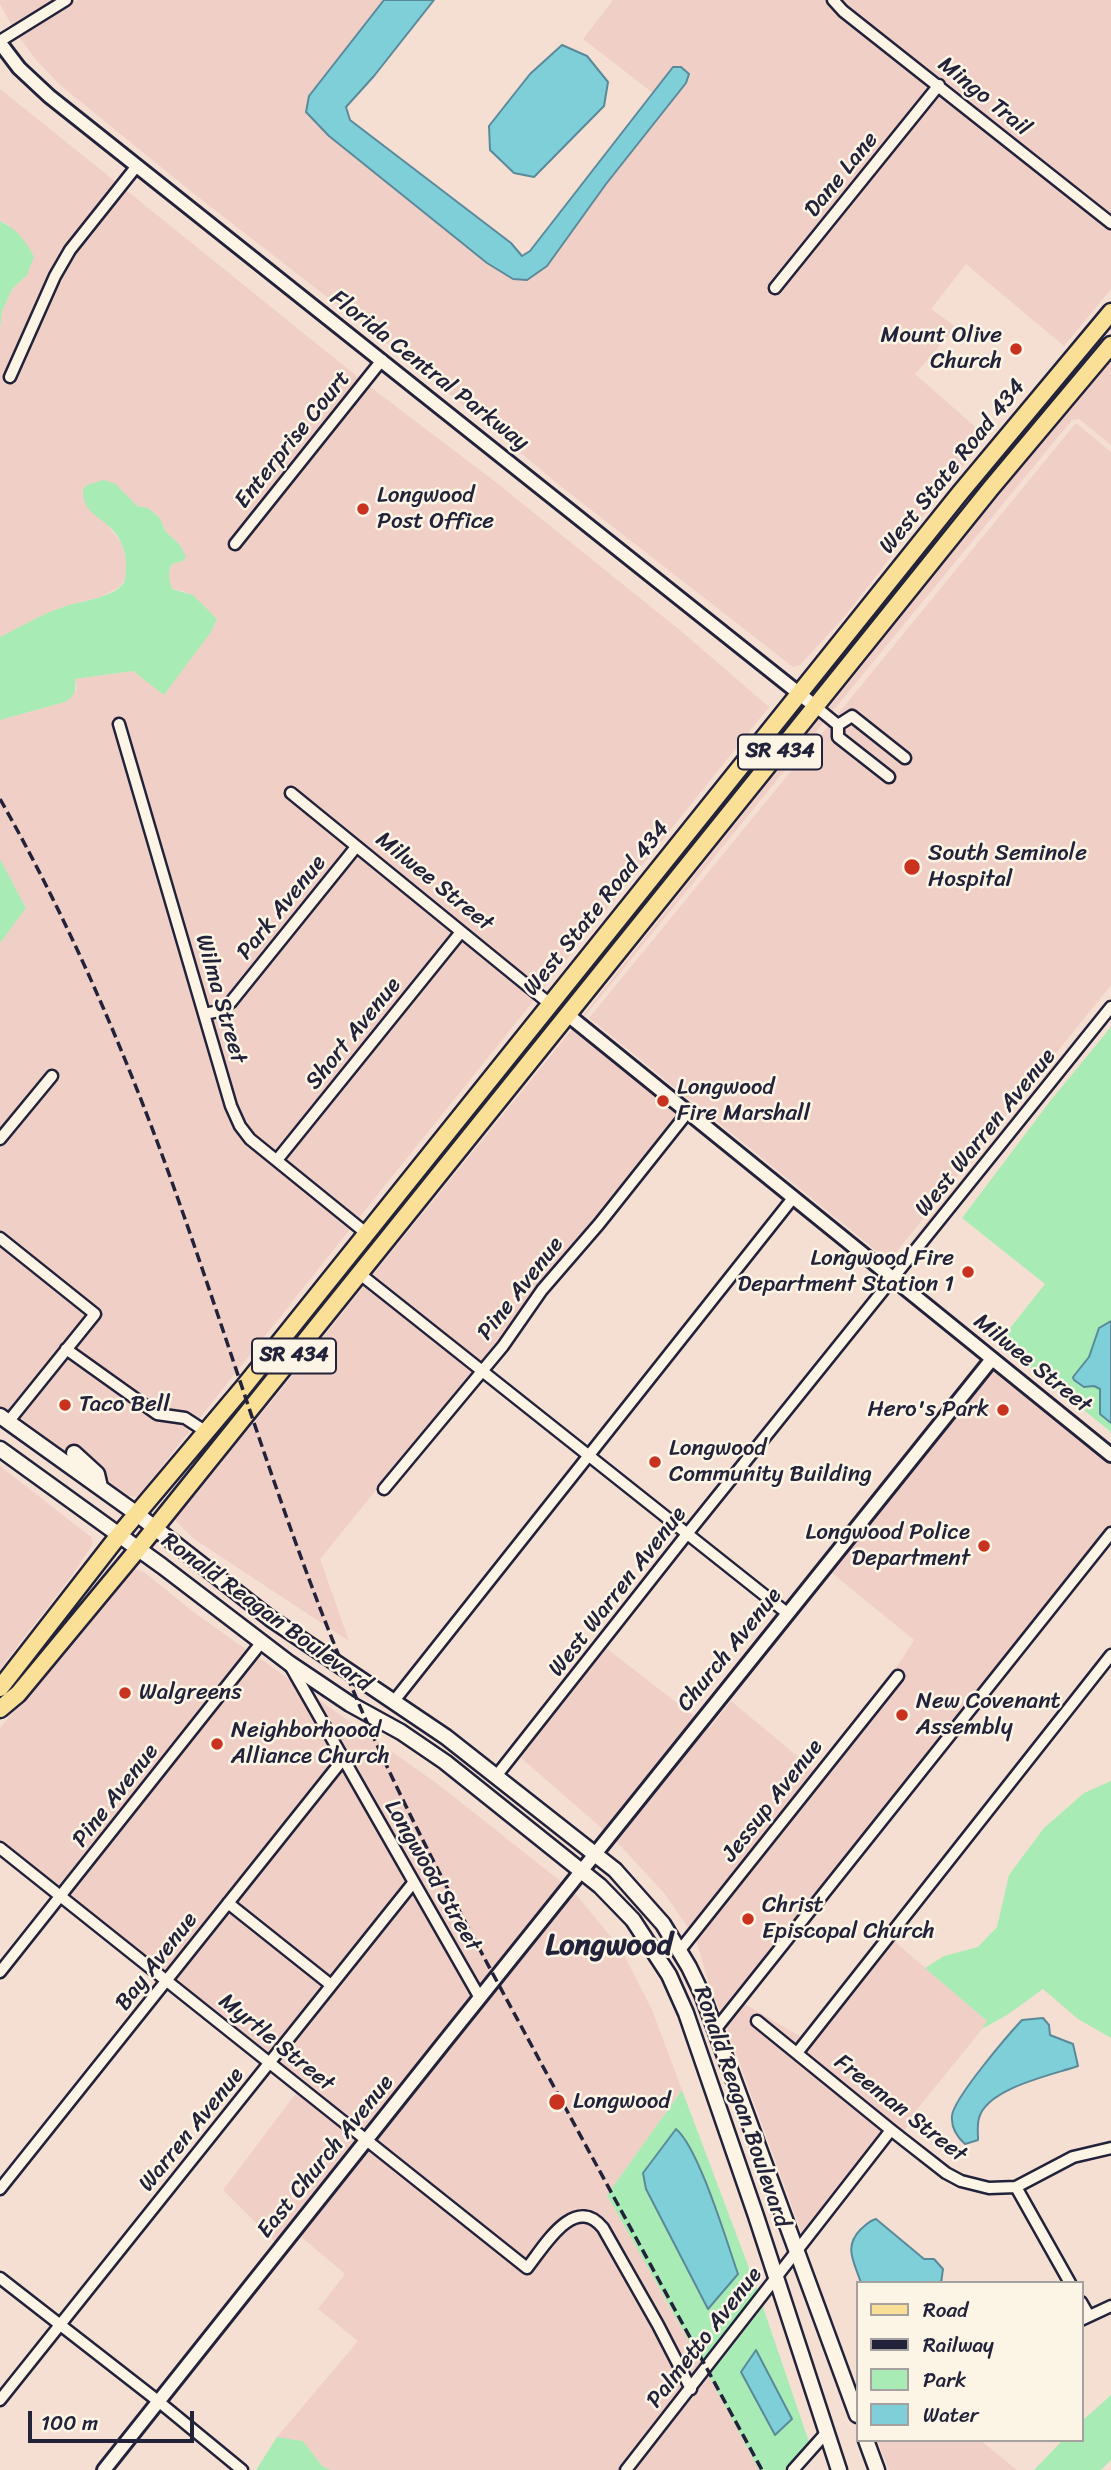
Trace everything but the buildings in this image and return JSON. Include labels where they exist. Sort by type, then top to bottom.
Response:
[{"type":"main road","name":"West State Road 434","points":[[119,1535],[366,1233],[984,464],[1111,312]]},
{"type":"main road","name":"West State Road 434","points":[[138,1549],[991,488],[1111,345]]},
{"type":"main road","points":[[568,1015],[566,998],[572,977]]},
{"type":"main road","points":[[543,1046],[550,1004]]},
{"type":"main road","name":"Ronald Reagan Boulevard","points":[[4,1419],[137,1514],[271,1619],[497,1774],[615,1870],[650,1907],[680,1950],[702,1994],[856,2412]]},
{"type":"main road","name":"Ronald Reagan Boulevard","points":[[0,1449],[289,1663],[445,1762],[583,1871],[616,1901],[653,1948],[679,1996],[839,2470]]},
{"type":"main road","points":[[75,1453],[97,1474],[100,1487]]},
{"type":"main road","name":"SR 434","points":[[0,1688],[119,1535]]},
{"type":"main road","name":"SR 434","points":[[0,1709],[18,1694],[138,1549]]},
{"type":"main road","points":[[696,2041],[715,2030]]},
{"type":"main road","points":[[867,2442],[877,2470]]},
{"type":"street","points":[[0,42],[66,0]]},
{"type":"street","name":"Mingo Trail","points":[[833,0],[843,11],[1111,223]]},
{"type":"street","name":"Florida Central Parkway","points":[[0,42],[19,68],[49,96],[799,693],[838,725],[838,737],[889,777]]},
{"type":"street","name":"Dane Lane","points":[[775,288],[939,85]]},
{"type":"street","points":[[10,377],[55,276],[70,250],[136,167]]},
{"type":"street","name":"Enterprise Court","points":[[235,544],[382,360]]},
{"type":"street","points":[[838,725],[852,716],[905,758]]},
{"type":"street","name":"Wilma Street","points":[[119,724],[233,1111],[240,1126],[250,1139],[366,1233]]},
{"type":"street","name":"Milwee Street","points":[[291,793],[550,1004]]},
{"type":"street","name":"Park Avenue","points":[[204,1014],[219,1011],[231,1002],[356,847]]},
{"type":"street","name":"Short Avenue","points":[[277,1160],[461,932]]},
{"type":"street","name":"West Warren Avenue","points":[[497,1774],[1111,1007]]},
{"type":"street","name":"Milwee Street","points":[[568,1015],[1111,1455]]},
{"type":"street","points":[[0,1139],[52,1076]]},
{"type":"street","name":"Pine Avenue","points":[[384,1489],[482,1371],[549,1281],[599,1224],[688,1112]]},
{"type":"street","points":[[394,1702],[793,1198]]},
{"type":"street","points":[[0,1238],[95,1314],[4,1419]]},
{"type":"street","points":[[360,1274],[787,1613]]},
{"type":"street","points":[[65,1349],[157,1414],[185,1418],[205,1431]]},
{"type":"street","name":"Church Avenue","points":[[583,1871],[992,1359]]},
{"type":"street","points":[[715,2030],[1111,1534]]},
{"type":"street","name":"Pine Avenue","points":[[0,1972],[261,1643]]},
{"type":"street","points":[[797,2053],[1111,1655]]},
{"type":"street","name":"Longwood Street","points":[[289,1663],[480,1998]]},
{"type":"street","name":"Jessup Avenue","points":[[680,1950],[898,1676]]},
{"type":"street","name":"Bay Avenue","points":[[0,2189],[344,1758]]},
{"type":"street","name":"Myrtle Street","points":[[0,1848],[527,2268],[566,2222],[583,2216],[595,2220],[603,2228],[691,2389]]},
{"type":"street","name":"East Church Avenue","points":[[104,2470],[583,1871]]},
{"type":"street","name":"Warren Avenue","points":[[0,2400],[413,1883]]},
{"type":"street","points":[[228,1903],[331,1985]]},
{"type":"street","name":"Freeman Street","points":[[757,2021],[891,2130],[946,2173],[961,2181],[989,2188],[1016,2187],[1073,2157],[1111,2148]]},
{"type":"street","name":"Palmetto Avenue","points":[[626,2470],[891,2130]]},
{"type":"street","points":[[1016,2187],[1069,2281]]},
{"type":"street","points":[[0,2278],[242,2470]]},
{"type":"street","points":[[1085,2318],[1111,2306]]},
{"type":"street","points":[[793,2470],[826,2433]]},
{"type":"shaded area","points":[[0,0],[55,0],[12,26]]},
{"type":"shaded area","points":[[77,0],[384,0],[309,96],[306,112],[329,136],[487,263],[547,266],[606,184],[686,83],[688,73],[673,67],[653,93],[583,39],[613,0],[826,0],[840,16],[930,86],[767,289],[777,296],[941,94],[1111,230],[1111,289],[1064,346],[966,264],[931,309],[956,327],[915,374],[987,437],[845,616],[800,665],[793,667],[563,488],[407,359],[193,193],[60,85],[19,37]]},
{"type":"shaded area","points":[[841,0],[1111,0],[1111,216],[847,7]]},
{"type":"shaded area","points":[[0,89],[116,182],[65,246],[2,379],[13,385],[61,279],[76,253],[126,190],[359,378],[227,545],[237,552],[369,386],[493,480],[681,631],[769,707],[542,990],[289,785],[283,793],[348,847],[226,998],[208,1007],[123,718],[112,719],[196,1010],[234,1128],[247,1144],[351,1228],[198,1420],[185,1412],[158,1408],[74,1349],[103,1313],[0,1231],[0,1149],[61,1076],[51,1068],[0,1129],[0,943],[26,908],[0,859],[0,720],[65,702],[77,689],[75,679],[133,671],[164,694],[211,632],[217,619],[184,591],[172,589],[168,578],[172,564],[183,561],[180,545],[166,532],[159,517],[148,508],[137,506],[116,484],[109,527],[122,544],[126,560],[126,578],[119,587],[101,597],[62,607],[0,637],[0,330],[2,311],[12,289],[27,275],[9,225],[0,221]]},
{"type":"shaded area","points":[[1111,357],[1111,445],[1079,419],[1072,420],[832,712],[828,709],[1019,468]]},
{"type":"shaded area","name":"South Seminole Hospital","points":[[1076,423],[1111,452],[1111,985],[889,1261],[589,1018]]},
{"type":"shaded area","points":[[820,717],[825,721],[584,1017],[586,1022],[886,1265],[891,1266],[1111,994],[891,1271],[581,1018]]},
{"type":"shaded area","points":[[358,855],[453,932],[276,1152],[245,1123],[212,1019],[223,1016],[236,1006]]},
{"type":"shaded area","points":[[463,940],[535,999],[358,1219],[286,1160]]},
{"type":"shaded area","points":[[574,1027],[679,1112],[594,1220],[551,1268],[481,1362],[372,1276]]},
{"type":"shaded area","points":[[0,1245],[86,1314],[7,1413],[0,1408]]},
{"type":"shaded area","points":[[365,1285],[473,1371],[320,1559],[349,1641],[194,1539],[173,1518]]},
{"type":"shaded area","points":[[67,1358],[153,1419],[183,1424],[191,1429],[138,1497],[122,1495],[105,1483],[78,1446],[67,1449],[71,1459],[18,1421]]},
{"type":"shaded area","points":[[994,1368],[1111,1462],[1111,1523],[721,2012],[711,1991],[696,1940],[906,1676],[896,1668],[914,1640],[832,1573]]},
{"type":"shaded area","points":[[0,1466],[91,1537],[93,1544],[0,1669]]},
{"type":"shaded area","points":[[1111,1544],[745,2004],[801,2037],[796,2044],[755,2012],[748,2021],[882,2130],[802,2234],[726,2026]]},
{"type":"shaded area","points":[[136,1569],[144,1572],[192,1611],[247,1650],[59,1889],[0,1841],[0,1728],[124,1577]]},
{"type":"shaded area","points":[[606,1648],[695,1717],[605,1831],[520,1757]]},
{"type":"shaded area","points":[[258,1657],[293,1682],[337,1757],[165,1973],[69,1897]]},
{"type":"shaded area","points":[[315,1697],[439,1785],[564,1884],[480,1987],[352,1758]]},
{"type":"shaded area","points":[[731,1701],[814,1770],[689,1929],[664,1893],[615,1840],[705,1725],[710,1728]]},
{"type":"shaded area","points":[[343,1769],[406,1882],[330,1977],[236,1903]]},
{"type":"shaded area","points":[[574,1892],[621,1949],[652,2010],[682,2090],[607,2195],[702,2364],[691,2378],[609,2226],[597,2215],[583,2210],[563,2215],[525,2260],[375,2140]]},
{"type":"shaded area","points":[[413,1894],[472,1997],[364,2132],[279,2062]]},
{"type":"shaded area","points":[[229,1912],[323,1986],[269,2054],[176,1981]]},
{"type":"shaded area","points":[[894,1941],[988,2022],[914,2113],[903,2133],[806,2052]]},
{"type":"shaded area","points":[[297,2092],[357,2141],[276,2243],[223,2190]]},
{"type":"shaded area","points":[[368,2149],[528,2276],[570,2227],[584,2222],[598,2231],[653,2327],[683,2388],[618,2470],[331,2470],[322,2466],[303,2441],[277,2437],[358,2341],[318,2309],[345,2274],[299,2235]]},
{"type":"shaded area","points":[[709,2376],[759,2470],[635,2470],[695,2394],[699,2393]]},
{"type":"shaded area","points":[[878,2442],[982,2442],[1017,2470],[889,2470]]},
{"type":"green space","points":[[0,221],[20,236],[34,257],[27,275],[12,289],[2,311],[0,330]]},
{"type":"green space","points":[[103,480],[116,484],[137,506],[148,508],[159,517],[166,532],[180,545],[186,557],[170,567],[172,589],[193,595],[217,619],[211,632],[164,695],[133,671],[75,679],[75,692],[65,702],[0,720],[0,637],[55,610],[107,595],[125,580],[126,560],[120,541],[111,528],[90,510],[84,498],[83,489],[87,485]]},
{"type":"green space","points":[[0,859],[26,908],[0,943]]},
{"type":"green space","points":[[1111,1027],[1111,1432],[999,1342],[1045,1284],[962,1218],[1051,1100]]},
{"type":"green space","points":[[1111,1781],[1111,2038],[1078,2019],[1043,1989],[982,2029],[987,2021],[925,1968],[944,1956],[978,1947],[997,1927],[1009,1875],[1044,1828],[1084,1793]]},
{"type":"green space","points":[[682,2090],[758,2292],[702,2364],[607,2195]],"holes":[[[683,2135],[697,2162],[738,2274],[709,2309],[646,2189]]]},
{"type":"green space","points":[[763,2307],[809,2442],[784,2470],[759,2470],[709,2376]]},
{"type":"green space","points":[[1111,2395],[1111,2460],[1101,2470],[1034,2470],[1061,2442],[1083,2442],[1083,2420]]},
{"type":"green space","points":[[277,2437],[303,2441],[322,2466],[331,2470],[256,2470]]},
{"type":"water","points":[[384,0],[434,0],[346,107],[350,120],[511,243],[522,256],[530,251],[673,67],[681,67],[689,74],[686,83],[606,184],[547,266],[527,280],[513,279],[487,263],[329,136],[306,112],[309,96]]},
{"type":"water","points":[[562,45],[587,56],[608,82],[604,106],[534,177],[514,173],[490,150],[489,126],[530,74]]},
{"type":"water","points":[[1111,1321],[1111,1423],[1100,1414],[1100,1389],[1094,1386],[1084,1387],[1073,1377],[1089,1357],[1099,1328]]},
{"type":"water","points":[[1043,2018],[1049,2025],[1050,2035],[1073,2044],[1078,2066],[1037,2078],[994,2098],[979,2118],[978,2140],[965,2144],[952,2124],[952,2116],[961,2096],[1022,2020]]},
{"type":"water","points":[[676,2129],[685,2139],[703,2175],[738,2274],[708,2309],[646,2189],[643,2173]]},
{"type":"water","points":[[876,2219],[924,2259],[934,2259],[943,2269],[941,2281],[860,2281],[851,2248],[861,2229]]},
{"type":"water","points":[[756,2350],[792,2419],[775,2435],[741,2372]]},
{"type":"railway","points":[[0,799],[67,928],[126,1062],[184,1216],[294,1539],[343,1666],[388,1768],[488,1966],[762,2470]]},
{"type":"place","name":"Mount Olive Church","points":[[1016,349]]},
{"type":"place","name":"Longwood Post Office","points":[[363,509]]},
{"type":"place","name":"South Seminole Hospital","points":[[912,867]]},
{"type":"place","name":"Longwood Fire Marshall","points":[[663,1101]]},
{"type":"place","name":"Longwood Fire Department Station 1","points":[[968,1272]]},
{"type":"place","name":"Taco Bell","points":[[65,1405]]},
{"type":"place","name":"Hero's Park","points":[[1003,1410]]},
{"type":"place","name":"Longwood Community Building","points":[[655,1462]]},
{"type":"place","name":"Longwood Police Department","points":[[984,1546]]},
{"type":"place","name":"Walgreens","points":[[125,1693]]},
{"type":"place","name":"New Covenant Assembly","points":[[902,1715]]},
{"type":"place","name":"Neighborhoood Alliance Church","points":[[217,1744]]},
{"type":"place","name":"Christ Episcopal Church","points":[[748,1919]]},
{"type":"place","name":"Longwood","points":[[557,2102]]},
{"type":"district","name":"Longwood","points":[[609,1946]]}]
